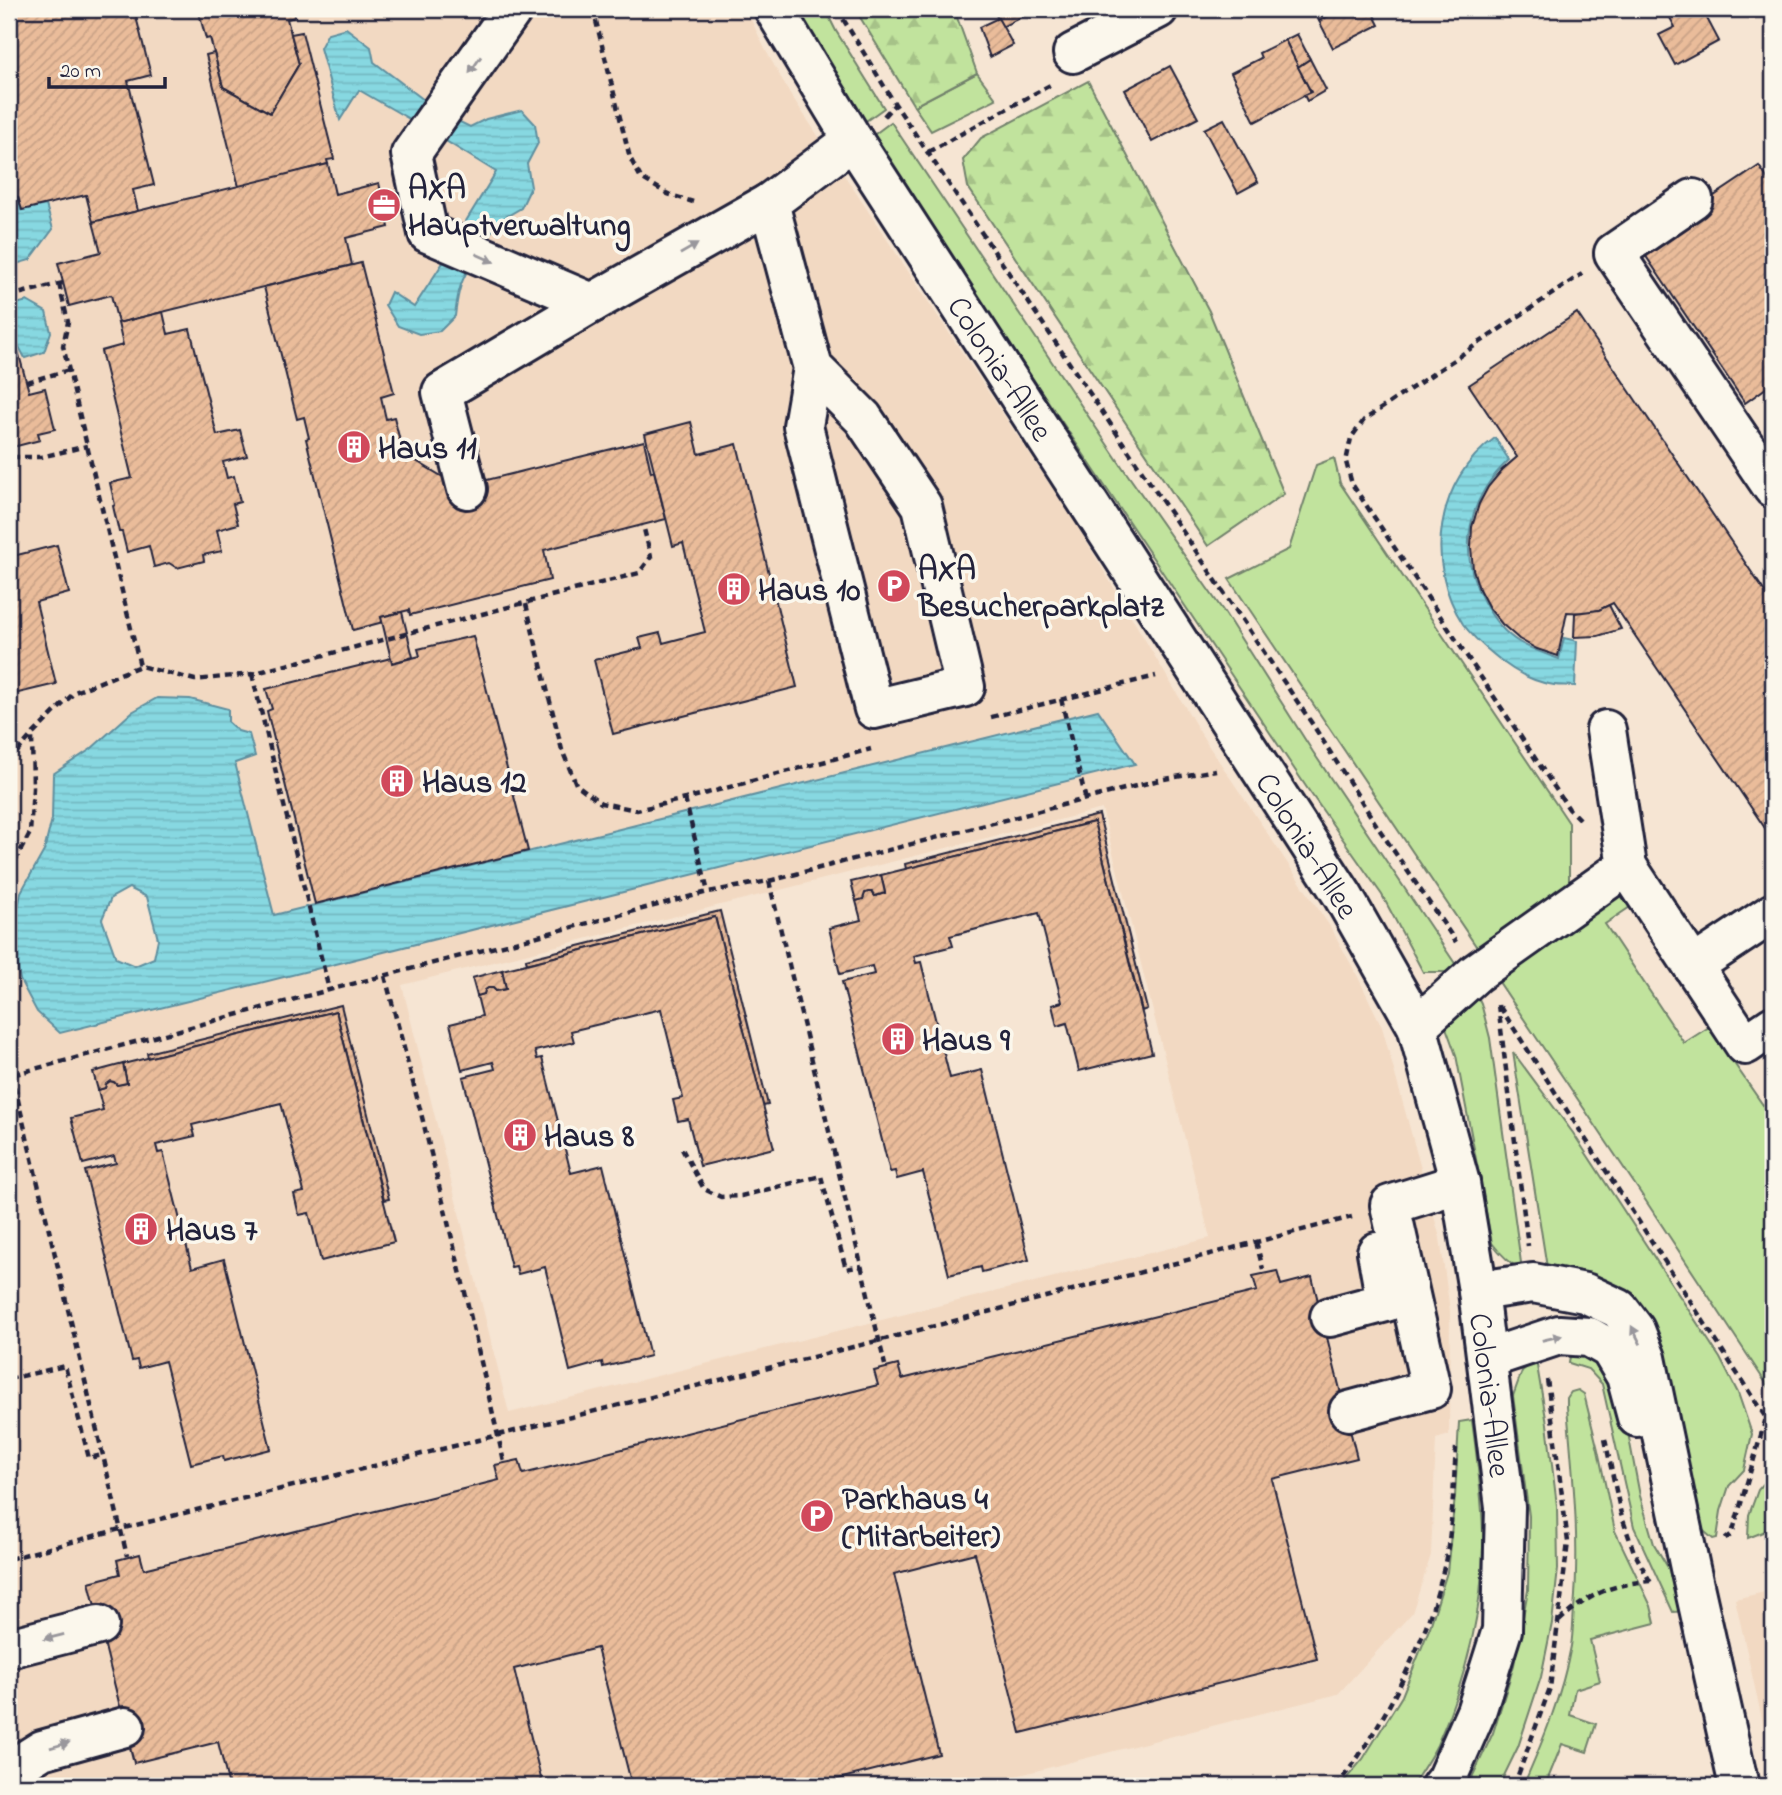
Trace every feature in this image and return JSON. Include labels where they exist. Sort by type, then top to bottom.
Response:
[{"type":"main road","points":[[513,9],[411,154],[428,233],[592,303]]},
{"type":"main road","name":"Colonia-Allee","points":[[774,9],[853,140],[1343,896],[1417,1026],[1460,1183],[1478,1291],[1505,1507],[1502,1630],[1476,1712],[1441,1786]]},
{"type":"main road","points":[[1073,53],[1158,9]]},
{"type":"main road","points":[[467,489],[442,392],[755,211],[853,140]]},
{"type":"main road","points":[[1693,199],[1614,253],[1773,488]]},
{"type":"main road","points":[[755,211],[813,368],[863,418],[922,506],[965,687],[874,709],[803,426],[813,368]]},
{"type":"main road","points":[[1606,730],[1627,866],[1745,1045],[1773,1026]]},
{"type":"main road","points":[[1417,1026],[1476,973],[1627,866]]},
{"type":"main road","points":[[1693,966],[1773,913]]},
{"type":"main road","points":[[1380,1208],[1460,1183]]},
{"type":"main road","points":[[1330,1317],[1386,1302],[1380,1208]]},
{"type":"main road","points":[[1349,1411],[1431,1389],[1380,1208]]},
{"type":"main road","points":[[1478,1291],[1533,1283],[1585,1293],[1619,1309],[1635,1330],[1646,1358],[1740,1786]]},
{"type":"main road","points":[[1487,1359],[1559,1335],[1589,1336],[1610,1349],[1626,1376],[1637,1419],[1672,1484]]},
{"type":"main road","points":[[9,1648],[99,1625]]},
{"type":"main road","points":[[12,1786],[23,1762],[42,1750],[125,1727]]},
{"type":"main road","points":[[9,1776],[12,1786]]},
{"type":"path","points":[[593,9],[630,158],[641,177],[668,194],[755,211]]},
{"type":"path","points":[[1768,9],[1773,12]]},
{"type":"path","points":[[928,152],[1062,79],[1073,53]]},
{"type":"path","points":[[1614,253],[1364,420],[1351,438],[1346,462],[1352,484],[1569,808],[1627,866]]},
{"type":"path","points":[[9,296],[61,284],[68,322],[63,346],[140,666]]},
{"type":"path","points":[[27,382],[69,370]]},
{"type":"path","points":[[12,457],[41,457],[87,446]]},
{"type":"path","points":[[9,466],[11,449]]},
{"type":"path","points":[[9,761],[75,692],[140,666],[194,680],[252,674],[639,573],[651,557],[643,525]]},
{"type":"path","points":[[526,604],[562,750],[576,784],[601,803],[637,810],[873,749]]},
{"type":"path","points":[[980,720],[1194,666]]},
{"type":"path","points":[[252,674],[329,990]]},
{"type":"path","points":[[1061,699],[1086,800]]},
{"type":"path","points":[[9,872],[30,833],[32,735]]},
{"type":"path","points":[[12,1075],[708,892],[769,881],[1159,780],[1257,763]]},
{"type":"path","points":[[685,799],[708,892]]},
{"type":"path","points":[[769,881],[885,1365]]},
{"type":"path","points":[[385,976],[420,1109],[504,1462]]},
{"type":"path","points":[[1498,1004],[1766,1418],[1732,1534],[1690,1568]]},
{"type":"path","points":[[9,1065],[127,1556]]},
{"type":"path","points":[[682,1149],[704,1189],[722,1197],[741,1196],[821,1176],[846,1269],[862,1266]]},
{"type":"path","points":[[9,1559],[881,1340],[1380,1208]]},
{"type":"path","points":[[1256,1242],[1263,1269]]},
{"type":"path","points":[[9,1379],[65,1366],[89,1458],[103,1455]]},
{"type":"path","points":[[1546,1375],[1558,1375]]},
{"type":"path","points":[[1603,1430],[1621,1514],[1634,1552],[1656,1591]]},
{"type":"path","points":[[1335,1786],[1349,1771],[1401,1684],[1436,1598],[1449,1540],[1456,1447]]},
{"type":"path","points":[[1558,1621],[1595,1594],[1650,1581]]},
{"type":"shaded area","name":"AXA Hauptverwaltung","points":[[9,9],[746,9],[789,92],[1074,521],[1206,742],[1331,928],[1382,1027],[1440,1238],[1450,1311],[1449,1435],[1436,1439],[1431,1555],[1412,1613],[1338,1694],[977,1786],[9,1786],[9,344],[17,342],[26,358],[44,352],[51,332],[46,312],[27,301],[9,306],[9,266],[30,260],[19,198],[9,192]],"holes":[[[228,709],[228,722],[238,731],[249,734],[255,756],[235,762],[273,916],[1097,710],[1135,764],[37,1012],[20,980],[12,941],[21,892],[44,851],[52,819],[53,774],[91,749]],[[1102,809],[1210,1238],[509,1413],[402,985]]]},
{"type":"shaded area","points":[[1773,1590],[1773,1768],[1735,1599]]},
{"type":"green space","points":[[798,9],[825,9],[884,108],[863,123],[806,30]]},
{"type":"green space","points":[[855,9],[954,9],[977,73],[914,106]]},
{"type":"green space","points":[[977,73],[996,99],[931,131],[914,106]]},
{"type":"green space","points":[[1088,81],[1209,311],[1284,494],[1208,546],[968,187],[963,160],[981,138]]},
{"type":"green space","points":[[891,122],[1123,468],[1224,612],[1313,752],[1456,965],[1447,972],[1423,972],[1382,895],[1307,788],[871,137]]},
{"type":"green space","points":[[1334,458],[1340,483],[1569,823],[1569,882],[1564,891],[1535,907],[1478,949],[1229,579],[1289,549],[1316,465]]},
{"type":"green space","points":[[1611,897],[1622,897],[1630,907],[1605,924],[1684,1043],[1709,1027],[1763,1105],[1773,1098],[1773,1394],[1493,973]]},
{"type":"green space","points":[[1474,989],[1481,1003],[1490,1038],[1522,1270],[1513,1265],[1492,1243],[1456,1055],[1444,1022]]},
{"type":"green space","points":[[1513,1052],[1573,1133],[1720,1358],[1738,1393],[1752,1434],[1744,1470],[1729,1486],[1721,1511],[1717,1538],[1713,1539],[1699,1527],[1662,1360],[1548,1274]]},
{"type":"green space","points":[[1571,1349],[1598,1359],[1626,1422],[1640,1496],[1654,1544],[1673,1576],[1686,1611],[1673,1612],[1634,1527],[1602,1384],[1588,1369],[1569,1363]]},
{"type":"green space","points":[[1536,1360],[1557,1506],[1558,1569],[1552,1623],[1541,1677],[1518,1747],[1499,1786],[1468,1786],[1493,1733],[1514,1665],[1528,1590],[1529,1516],[1513,1396],[1522,1371]]},
{"type":"green space","points":[[1578,1390],[1584,1394],[1615,1531],[1651,1606],[1655,1623],[1590,1640],[1600,1681],[1575,1689],[1570,1715],[1596,1724],[1587,1752],[1562,1744],[1547,1781],[1557,1786],[1523,1786],[1557,1700],[1572,1641],[1576,1533],[1567,1398],[1571,1392]]},
{"type":"green space","points":[[1472,1420],[1482,1504],[1483,1559],[1472,1641],[1457,1694],[1437,1745],[1412,1786],[1340,1786],[1363,1759],[1402,1696],[1430,1627],[1447,1572],[1459,1422]]},
{"type":"green space","points":[[1773,1473],[1773,1528],[1748,1538],[1749,1515],[1758,1490]]},
{"type":"water","points":[[346,28],[371,47],[374,62],[424,100],[411,120],[359,90],[340,120],[320,48],[328,33]]},
{"type":"water","points":[[522,110],[535,124],[538,143],[527,164],[531,187],[521,208],[499,221],[486,239],[463,226],[496,172],[446,141],[456,120],[470,127],[486,119]]},
{"type":"water","points":[[9,192],[19,198],[21,210],[46,205],[53,229],[30,260],[9,266]]},
{"type":"water","points":[[446,258],[468,270],[460,286],[455,316],[440,331],[419,334],[398,326],[385,305],[391,292],[414,307]]},
{"type":"water","points":[[27,301],[46,312],[51,332],[44,352],[25,358],[17,343],[9,344],[9,306]]},
{"type":"water","points":[[1495,438],[1509,460],[1484,491],[1471,526],[1470,564],[1475,583],[1495,619],[1508,634],[1524,645],[1559,659],[1564,638],[1577,641],[1575,686],[1537,681],[1506,664],[1463,624],[1451,601],[1443,576],[1440,550],[1442,524],[1449,499],[1460,476],[1475,456]]},
{"type":"water","points":[[157,698],[190,699],[228,709],[228,722],[238,731],[249,734],[255,756],[235,763],[274,915],[1098,710],[1135,764],[60,1033],[37,1012],[20,980],[12,941],[21,892],[44,851],[52,819],[53,774],[91,749],[132,712]],"holes":[[[129,888],[147,897],[158,939],[154,958],[135,966],[116,958],[102,919],[111,898]]]},
{"type":"building","points":[[9,9],[134,9],[151,75],[128,81],[154,185],[133,190],[138,211],[93,222],[86,195],[22,210],[18,197],[9,192]]},
{"type":"building","points":[[198,9],[293,9],[295,17],[287,19],[299,64],[270,113],[223,87],[210,38],[206,39]]},
{"type":"building","points":[[993,9],[1036,9],[1002,27]]},
{"type":"building","points":[[1313,9],[1329,9],[1332,14],[1319,21]]},
{"type":"building","points":[[1329,9],[1376,9],[1372,11],[1379,25],[1333,48],[1319,21],[1332,14]]},
{"type":"building","points":[[1683,9],[1702,9],[1719,41],[1675,65],[1659,35],[1675,27],[1669,16]]},
{"type":"building","points":[[998,18],[1013,45],[990,57],[979,27]]},
{"type":"building","points":[[302,32],[334,159],[327,160],[328,164],[239,187],[206,55],[214,53],[223,87],[270,113],[299,64],[291,34]]},
{"type":"building","points":[[1297,34],[1310,59],[1298,67],[1285,40]]},
{"type":"building","points":[[1285,40],[1311,92],[1255,122],[1231,73],[1261,58],[1259,53]]},
{"type":"building","points":[[1310,59],[1326,90],[1307,101],[1304,95],[1311,92],[1298,67]]},
{"type":"building","points":[[1170,66],[1198,118],[1152,142],[1125,90]]},
{"type":"building","points":[[1224,119],[1258,182],[1238,193],[1204,129]]},
{"type":"building","points":[[328,164],[335,194],[379,183],[389,227],[346,238],[352,265],[118,323],[111,295],[69,306],[58,263],[101,252],[93,222]]},
{"type":"building","points":[[1759,166],[1773,187],[1773,383],[1745,403],[1639,246]]},
{"type":"building","name":"Haus 11","points":[[361,263],[394,393],[381,397],[386,419],[394,417],[403,453],[453,483],[475,483],[644,441],[666,519],[544,550],[550,580],[410,615],[409,610],[381,617],[383,622],[353,630],[306,439],[309,438],[304,417],[297,419],[264,287]]},
{"type":"building","points":[[163,312],[168,334],[190,329],[217,435],[240,430],[247,456],[223,462],[227,478],[234,476],[240,502],[233,504],[238,524],[217,530],[222,551],[203,555],[204,561],[177,568],[169,563],[154,567],[149,546],[127,552],[122,532],[119,532],[110,483],[132,478],[101,351],[123,345],[118,323]]},
{"type":"building","points":[[1577,313],[1773,604],[1773,840],[1613,603],[1586,613],[1567,612],[1558,656],[1519,639],[1489,608],[1479,589],[1473,569],[1472,527],[1488,487],[1517,457],[1469,385]]},
{"type":"building","points":[[18,351],[29,392],[45,388],[55,429],[38,433],[40,440],[9,448],[9,353]]},
{"type":"building","name":"Haus 10","points":[[691,422],[699,454],[737,444],[797,687],[613,734],[594,660],[642,648],[639,638],[660,633],[663,643],[705,632],[683,543],[673,546],[645,434]]},
{"type":"building","points":[[57,545],[69,593],[36,602],[56,684],[14,694],[17,712],[9,714],[9,557]]},
{"type":"building","points":[[1609,605],[1621,629],[1598,636],[1574,637],[1575,613],[1599,610]]},
{"type":"building","points":[[402,612],[413,657],[392,663],[381,617]]},
{"type":"building","name":"Haus 12","points":[[473,636],[528,851],[315,904],[267,711],[272,709],[266,689],[391,658],[392,663],[420,656],[418,649]]},
{"type":"building","points":[[1099,815],[1147,1009],[1142,1011],[1094,822],[906,869],[905,864]]},
{"type":"building","name":"Haus 9","points":[[1094,822],[1152,1053],[1079,1071],[1067,1023],[1057,1026],[1052,1005],[1062,1002],[1039,913],[950,936],[953,946],[914,956],[916,963],[921,962],[950,1078],[982,1070],[1029,1260],[982,1272],[981,1267],[949,1275],[923,1172],[897,1179],[895,1171],[890,1172],[842,982],[874,974],[872,966],[840,974],[829,928],[861,920],[856,901],[863,899],[868,892],[875,896],[885,893],[881,875]]},
{"type":"building","points":[[881,875],[885,893],[875,896],[868,892],[863,899],[856,901],[851,882]]},
{"type":"building","points":[[720,911],[768,1105],[763,1106],[715,917],[527,964],[526,959]]},
{"type":"building","name":"Haus 8","points":[[715,917],[774,1148],[700,1166],[688,1119],[678,1121],[673,1100],[683,1098],[661,1009],[571,1031],[574,1042],[535,1051],[537,1059],[542,1058],[571,1173],[603,1165],[650,1356],[603,1367],[602,1362],[570,1371],[545,1267],[518,1274],[516,1266],[511,1267],[463,1077],[495,1069],[493,1062],[462,1070],[450,1024],[482,1016],[477,996],[484,994],[488,988],[496,991],[506,989],[502,970]]},
{"type":"building","points":[[502,970],[506,989],[496,991],[488,988],[484,994],[477,996],[472,978]]},
{"type":"building","points":[[341,1005],[389,1199],[384,1200],[336,1011],[148,1058],[147,1053]]},
{"type":"building","name":"Haus 7","points":[[336,1011],[394,1242],[321,1261],[309,1213],[299,1215],[294,1194],[304,1192],[281,1103],[192,1125],[195,1136],[156,1145],[158,1153],[163,1152],[192,1268],[224,1259],[271,1449],[224,1461],[223,1456],[191,1464],[165,1361],[139,1368],[137,1360],[132,1361],[85,1171],[116,1163],[114,1156],[83,1164],[71,1118],[103,1110],[98,1090],[105,1088],[110,1081],[117,1085],[127,1083],[123,1064]]},
{"type":"building","points":[[123,1064],[127,1083],[117,1085],[110,1081],[105,1088],[98,1090],[93,1072]]},
{"type":"building","name":"Parkhaus 4 (Mitarbeiter)","points":[[1277,1271],[1281,1285],[1312,1277],[1357,1458],[1272,1479],[1317,1659],[1021,1733],[975,1553],[894,1574],[939,1754],[810,1786],[632,1786],[597,1648],[514,1669],[543,1786],[229,1786],[218,1742],[134,1763],[89,1582],[120,1574],[117,1560],[140,1554],[144,1569],[499,1480],[495,1465],[519,1460],[523,1474],[878,1385],[874,1371],[898,1365],[902,1379],[1257,1291],[1253,1276]]},
{"type":"place","name":"AXA Hauptverwaltung","points":[[384,205]]},
{"type":"place","name":"Haus 11","points":[[354,447]]},
{"type":"place","name":"AXA Besucherparkplatz","points":[[894,586]]},
{"type":"place","name":"Haus 10","points":[[734,589]]},
{"type":"place","name":"Haus 12","points":[[397,781]]},
{"type":"place","name":"Haus 9","points":[[898,1039]]},
{"type":"place","name":"Haus 8","points":[[520,1135]]},
{"type":"place","name":"Haus 7","points":[[141,1229]]},
{"type":"place","name":"Parkhaus 4 (Mitarbeiter)","points":[[817,1516]]}]
